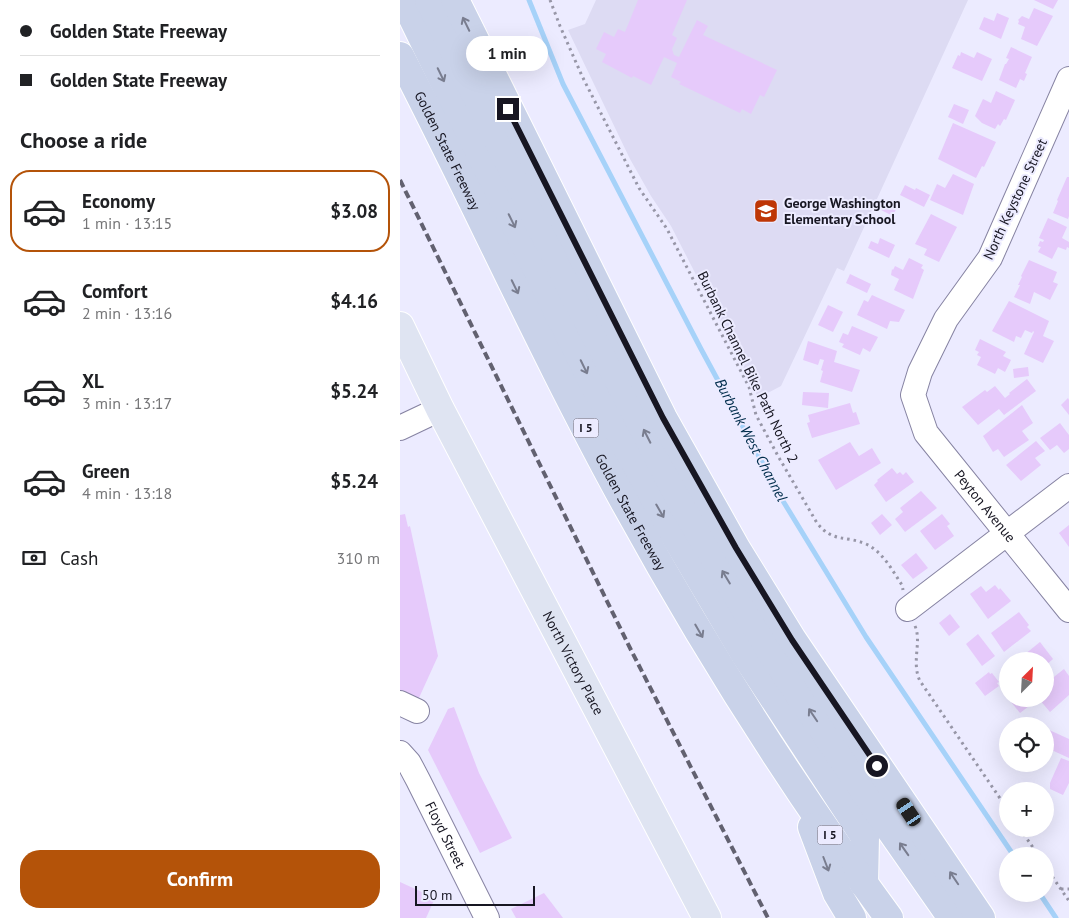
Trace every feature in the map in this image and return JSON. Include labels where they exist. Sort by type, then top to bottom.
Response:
[{"type":"highway","points":[[404,0],[602,405],[649,492],[744,653],[865,837],[864,884]]},
{"type":"highway","points":[[429,0],[576,298],[684,510],[776,660],[952,918]]},
{"type":"highway","points":[[455,0],[663,418],[736,548],[792,640],[981,918]]},
{"type":"highway","name":"Golden State Freeway","points":[[400,56],[578,413],[625,502],[720,667],[796,786],[889,918]]},
{"type":"highway","points":[[796,786],[837,892],[852,918]]},
{"type":"main road","name":"North Victory Place","points":[[400,326],[440,409],[707,918]]},
{"type":"street","name":"North Keystone Street","points":[[913,395],[920,372],[946,319],[990,258],[1069,79]]},
{"type":"street","name":"Peyton Avenue","points":[[913,395],[926,432],[1069,610]]},
{"type":"street","points":[[400,428],[440,409]]},
{"type":"street","points":[[908,609],[1069,486]]},
{"type":"street","name":"Floyd Street","points":[[400,752],[409,763],[418,780],[487,918]]},
{"type":"path","name":"Burbank Channel Bike Path North 2","points":[[550,0],[582,76],[639,188],[666,229],[749,387],[756,416],[778,456],[824,532],[833,537],[867,544],[880,553],[902,585],[908,609],[917,631],[916,672],[920,681],[999,797]]},
{"type":"path","points":[[1054,879],[1069,901]]},
{"type":"path","points":[[1061,889],[1069,889]]},
{"type":"shaded area","name":"George Washington Elementary School","points":[[596,0],[968,0],[844,271],[837,268],[781,386],[758,398],[671,226],[630,159],[568,30],[585,24]]},
{"type":"building","points":[[638,0],[687,0],[672,35],[677,38],[672,49],[674,55],[679,57],[697,20],[708,26],[703,35],[777,70],[764,97],[760,95],[751,114],[742,109],[740,113],[679,84],[681,82],[671,77],[677,63],[664,57],[651,85],[633,76],[632,78],[602,62],[606,54],[596,49],[604,32],[614,37],[618,29],[625,32]]},
{"type":"building","points":[[1034,0],[1058,0],[1053,9]]},
{"type":"building","points":[[1034,8],[1053,16],[1037,46],[1021,39],[1025,27],[1018,24],[1018,20],[1022,16],[1029,19]]},
{"type":"building","points":[[997,13],[1009,18],[1001,39],[979,29],[984,17],[994,21]]},
{"type":"building","points":[[1011,47],[1032,57],[1025,73],[1027,74],[1024,81],[1020,79],[1016,88],[999,80],[1009,59],[1006,58]]},
{"type":"building","points":[[961,52],[974,58],[977,52],[992,59],[982,81],[952,68]]},
{"type":"building","points":[[996,91],[1015,100],[1006,120],[1004,119],[1000,126],[998,124],[995,129],[982,123],[975,116],[983,99],[991,103]]},
{"type":"building","points":[[954,104],[969,110],[963,124],[948,117]]},
{"type":"building","points":[[953,123],[996,142],[984,167],[982,166],[976,178],[938,159]]},
{"type":"building","points":[[953,174],[974,184],[963,215],[930,200],[937,184],[945,188]]},
{"type":"building","points":[[1067,177],[1069,177],[1068,219],[1053,213]]},
{"type":"building","points":[[905,185],[930,195],[924,207],[900,195]]},
{"type":"building","points":[[883,200],[897,207],[893,216],[879,209]]},
{"type":"building","points":[[931,214],[957,227],[939,262],[924,255],[927,249],[915,244]]},
{"type":"building","points":[[1048,218],[1067,227],[1062,238],[1069,242],[1069,248],[1067,247],[1066,250],[1058,247],[1052,259],[1038,252],[1041,247],[1038,246],[1040,241],[1043,242],[1044,240],[1039,238]]},
{"type":"building","points":[[880,238],[895,245],[889,258],[868,248],[871,241],[878,244]]},
{"type":"building","points":[[909,258],[923,265],[921,268],[924,270],[913,299],[894,290],[899,279],[891,275],[892,269],[895,266],[903,270]]},
{"type":"building","points":[[1029,260],[1057,272],[1053,282],[1058,284],[1050,300],[1034,292],[1030,304],[1014,297]]},
{"type":"building","points":[[850,274],[871,284],[867,293],[846,283]]},
{"type":"building","points":[[872,295],[905,310],[899,322],[890,321],[887,329],[857,315],[864,300],[868,302]]},
{"type":"building","points":[[1009,301],[1049,321],[1043,336],[1054,341],[1043,363],[1024,354],[1033,331],[1032,333],[1025,330],[1021,338],[1016,336],[1014,342],[992,331]]},
{"type":"building","points":[[828,305],[843,312],[833,332],[818,325]]},
{"type":"building","points":[[852,326],[878,337],[870,352],[863,348],[860,355],[842,347],[844,344],[839,342],[843,333],[848,335]]},
{"type":"building","points":[[980,339],[1006,352],[1003,356],[1011,360],[1005,372],[998,368],[995,374],[977,365],[981,357],[977,355],[979,352],[975,350]]},
{"type":"building","points":[[808,341],[837,351],[834,362],[860,370],[852,392],[820,382],[824,360],[820,359],[818,365],[803,360]]},
{"type":"building","points":[[1028,367],[1029,376],[1014,378],[1013,369]]},
{"type":"building","points":[[1027,379],[1036,391],[1004,415],[999,409],[978,425],[962,407],[985,390],[987,392],[995,386],[1005,398]]},
{"type":"building","points":[[803,392],[829,393],[828,408],[802,405]]},
{"type":"building","points":[[1068,398],[1069,400],[1069,415],[1061,405]]},
{"type":"building","points":[[850,403],[853,413],[856,412],[860,424],[812,438],[807,423],[810,422],[808,415]]},
{"type":"building","points":[[1022,405],[1033,423],[1022,431],[1029,440],[1004,457],[998,449],[993,452],[983,436]]},
{"type":"building","points":[[1060,423],[1069,435],[1069,449],[1064,453],[1057,445],[1050,450],[1040,438]]},
{"type":"building","points":[[1036,441],[1045,451],[1035,458],[1041,465],[1021,481],[1006,465]]},
{"type":"building","points":[[850,442],[859,456],[872,448],[881,463],[836,490],[818,460]]},
{"type":"building","points":[[892,468],[897,474],[900,472],[903,475],[906,472],[914,482],[886,502],[874,485],[877,480]]},
{"type":"building","points":[[921,491],[937,508],[905,532],[895,519],[903,512],[900,508]]},
{"type":"building","points":[[405,514],[408,527],[410,526],[438,656],[418,700],[400,692],[400,515]]},
{"type":"building","points":[[882,514],[892,525],[880,535],[871,523]]},
{"type":"building","points":[[942,514],[950,524],[947,526],[954,536],[935,550],[920,531]]},
{"type":"building","points":[[1069,525],[1069,547],[1059,533]]},
{"type":"building","points":[[916,553],[928,568],[913,579],[901,565]]},
{"type":"building","points":[[995,585],[1011,601],[988,619],[970,594],[981,586],[986,592]]},
{"type":"building","points":[[1019,612],[1029,625],[1027,627],[1031,631],[1004,652],[991,633]]},
{"type":"building","points":[[950,614],[960,627],[949,636],[939,623]]},
{"type":"building","points":[[978,634],[995,656],[982,666],[966,644]]},
{"type":"building","points":[[1040,642],[1048,652],[1028,652]]},
{"type":"building","points":[[1064,669],[1069,676],[1069,695],[1050,712],[1047,708],[1054,708],[1054,677]]},
{"type":"building","points":[[989,672],[999,682],[997,683],[999,686],[985,696],[975,683]]},
{"type":"building","points":[[454,707],[479,773],[512,838],[480,853],[428,750],[448,709]]},
{"type":"building","points":[[1016,708],[1026,708],[1020,713]]},
{"type":"building","points":[[1054,732],[1069,739],[1069,758],[1054,751]]},
{"type":"building","points":[[1061,758],[1069,761],[1069,783],[1063,795],[1054,791],[1054,782],[1050,782]]},
{"type":"building","points":[[400,882],[435,898],[426,918],[400,918]]},
{"type":"building","points":[[544,893],[563,918],[516,918],[511,909]]},
{"type":"waterway","name":"Burbank West Channel","points":[[529,0],[563,84],[701,349],[783,501],[866,637],[1008,847]]},
{"type":"waterway","name":"Burbank West Channel","points":[[1045,902],[1056,918]]},
{"type":"railway","points":[[400,180],[631,650],[768,918]]},
{"type":"place","name":"George Washington Elementary School","points":[[766,211]]},
{"type":"route","points":[[508,109],[663,418],[736,548],[792,640],[877,766]]}]
